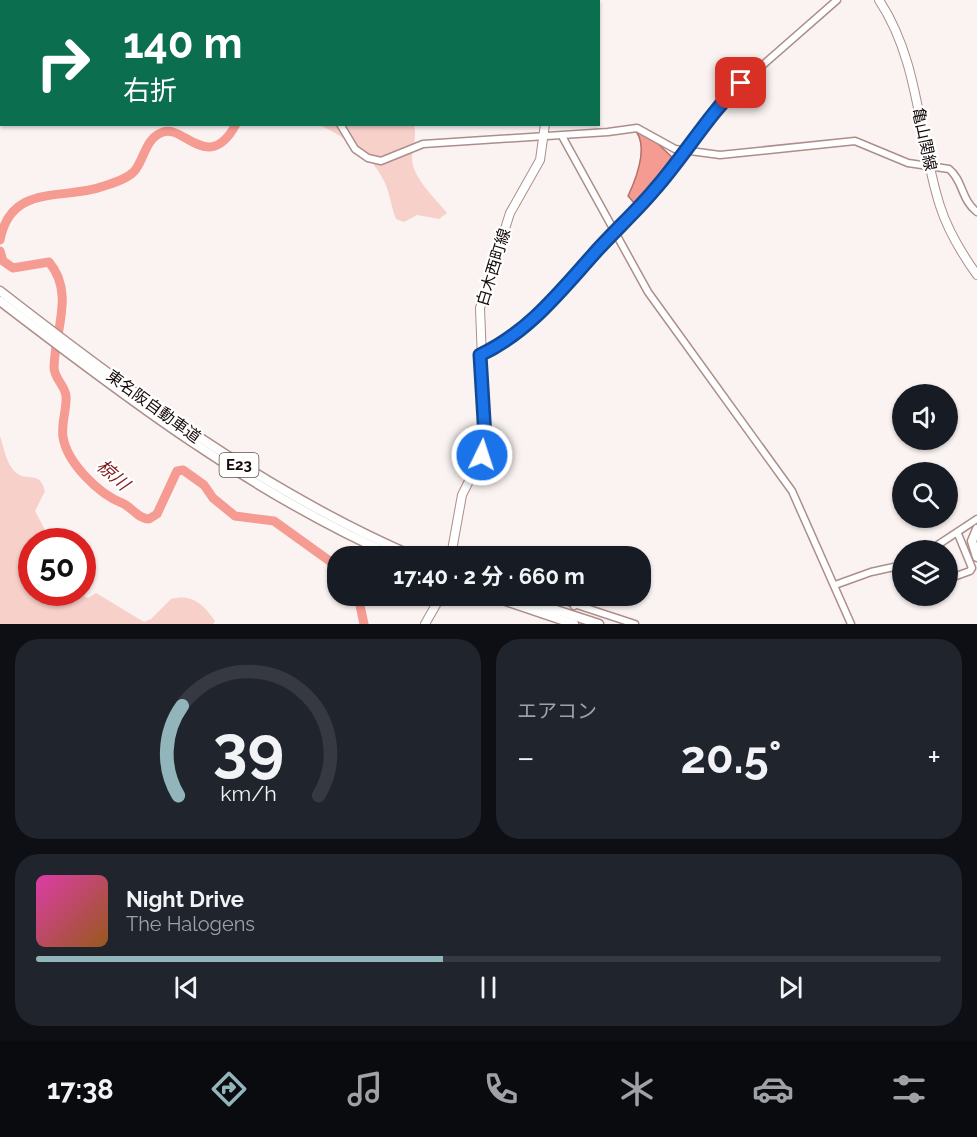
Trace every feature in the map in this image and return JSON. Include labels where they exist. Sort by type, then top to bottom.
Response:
[{"type":"highway","name":"東名阪自動車道","points":[[0,291],[34,322],[176,432],[250,481],[317,519],[373,546]]},
{"type":"highway","name":"東名阪自動車道","points":[[0,301],[34,322]]},
{"type":"highway","name":"東名阪自動車道","points":[[79,357],[254,474],[329,517],[391,546]]},
{"type":"highway","points":[[977,529],[972,545],[977,557]]},
{"type":"highway","points":[[520,606],[574,624]]},
{"type":"highway","points":[[544,606],[599,624]]},
{"type":"main road","name":"亀山関線","points":[[879,0],[898,35],[907,61],[930,166],[945,219],[977,275]]},
{"type":"main road","name":"白木西町線","points":[[454,546],[462,495],[482,455],[485,437],[480,355],[481,302],[510,213],[535,172],[545,126]]},
{"type":"main road","points":[[425,624],[435,606]]},
{"type":"street","points":[[480,355],[507,342],[525,328],[654,191],[724,99],[837,0]]},
{"type":"street","points":[[341,126],[352,146],[377,160],[388,159],[423,144],[638,128],[684,152],[720,155],[855,141],[908,163],[952,172],[959,180],[966,201],[977,212]]},
{"type":"street","points":[[562,135],[592,195],[615,231],[648,292],[792,491],[851,624]]},
{"type":"street","points":[[948,540],[977,519]]},
{"type":"street","points":[[958,534],[972,570],[958,575]]},
{"type":"street","points":[[835,585],[871,572],[892,567]]},
{"type":"street","points":[[577,606],[635,624]]},
{"type":"shaded area","points":[[321,126],[414,126],[413,165],[420,180],[447,213],[439,219],[417,215],[404,222],[396,219],[380,173],[366,156],[339,135]]},
{"type":"shaded area","points":[[636,131],[654,140],[672,157],[655,184],[635,204],[628,196],[640,164],[641,146]]},
{"type":"shaded area","points":[[0,436],[7,460],[15,472],[24,477],[36,478],[45,491],[35,511],[44,528],[18,528],[18,606],[96,606],[96,593],[144,622],[151,619],[171,599],[185,598],[202,605],[215,621],[213,624],[0,624]]},
{"type":"waterway","name":"椋川","points":[[0,240],[6,222],[15,209],[27,201],[88,190],[113,183],[130,175],[136,169],[149,143],[163,132],[171,131],[206,147],[216,146],[226,139],[235,126]]},
{"type":"waterway","name":"椋川","points":[[0,251],[3,261],[13,268],[49,262],[57,274],[61,286],[62,312],[54,367],[66,396],[63,437],[77,467],[94,485],[142,517],[149,519],[157,514],[177,471],[183,470],[204,485],[213,498],[235,516],[274,521],[327,559]]},
{"type":"waterway","name":"椋川","points":[[360,606],[364,624]]},
{"type":"route","points":[[482,455],[485,437],[480,355],[507,342],[525,328],[573,279],[654,191],[724,99],[741,83]]}]
